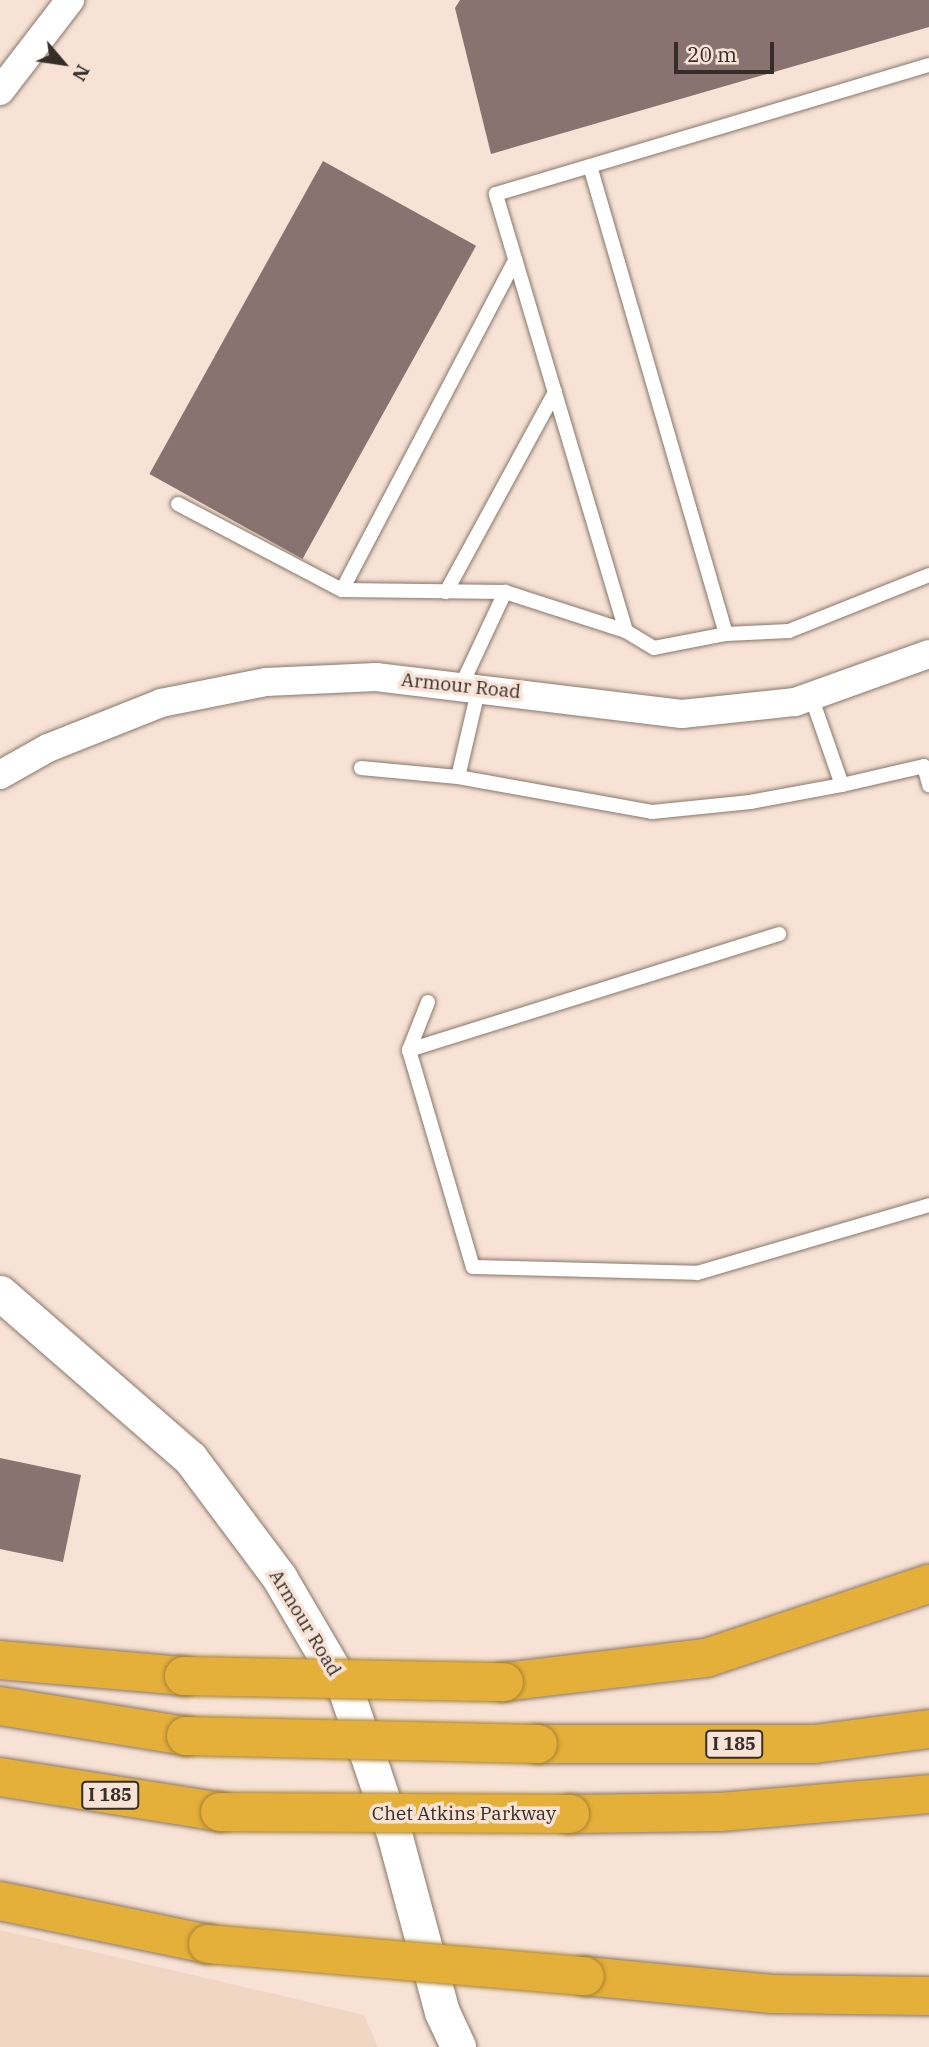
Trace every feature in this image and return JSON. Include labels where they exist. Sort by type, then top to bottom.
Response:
[{"type":"highway","points":[[0,1660],[184,1676],[503,1682],[706,1658],[929,1584]]},
{"type":"highway","name":"I 185","points":[[0,1706],[186,1736],[538,1744],[815,1744],[929,1729]]},
{"type":"highway","name":"Chet Atkins Parkway","points":[[0,1777],[220,1812],[721,1812],[929,1794]]},
{"type":"highway","points":[[0,1901],[208,1944],[772,1994],[929,1996]]},
{"type":"street","points":[[0,91],[70,0]]},
{"type":"street","name":"Armour Road","points":[[0,775],[48,748],[161,703],[266,682],[376,677],[470,685],[682,714],[794,702],[929,654]]},
{"type":"street","name":"Armour Road","points":[[0,1293],[190,1458],[279,1577],[346,1691],[395,1837],[442,2012],[458,2047]]},
{"type":"lane","points":[[626,631],[496,194],[929,65]]},
{"type":"lane","points":[[590,166],[726,634]]},
{"type":"lane","points":[[342,590],[515,260]]},
{"type":"lane","points":[[446,592],[555,392]]},
{"type":"lane","points":[[177,504],[342,590],[505,592],[626,631],[654,648],[726,634],[789,631],[929,575]]},
{"type":"lane","points":[[458,777],[470,685],[505,592]]},
{"type":"lane","points":[[811,696],[842,785]]},
{"type":"lane","points":[[361,768],[458,777],[652,812],[750,802],[924,766],[929,785]]},
{"type":"lane","points":[[409,1050],[779,934]]},
{"type":"lane","points":[[428,1002],[409,1050],[473,1267],[697,1273],[929,1205]]},
{"type":"shaded area","points":[[0,1930],[364,2015],[378,2047],[0,2047]]},
{"type":"building","points":[[460,0],[929,0],[929,27],[491,154],[455,8]]},
{"type":"building","points":[[323,161],[476,246],[302,559],[149,474]]},
{"type":"building","points":[[0,1458],[81,1475],[63,1562],[0,1549]]}]
